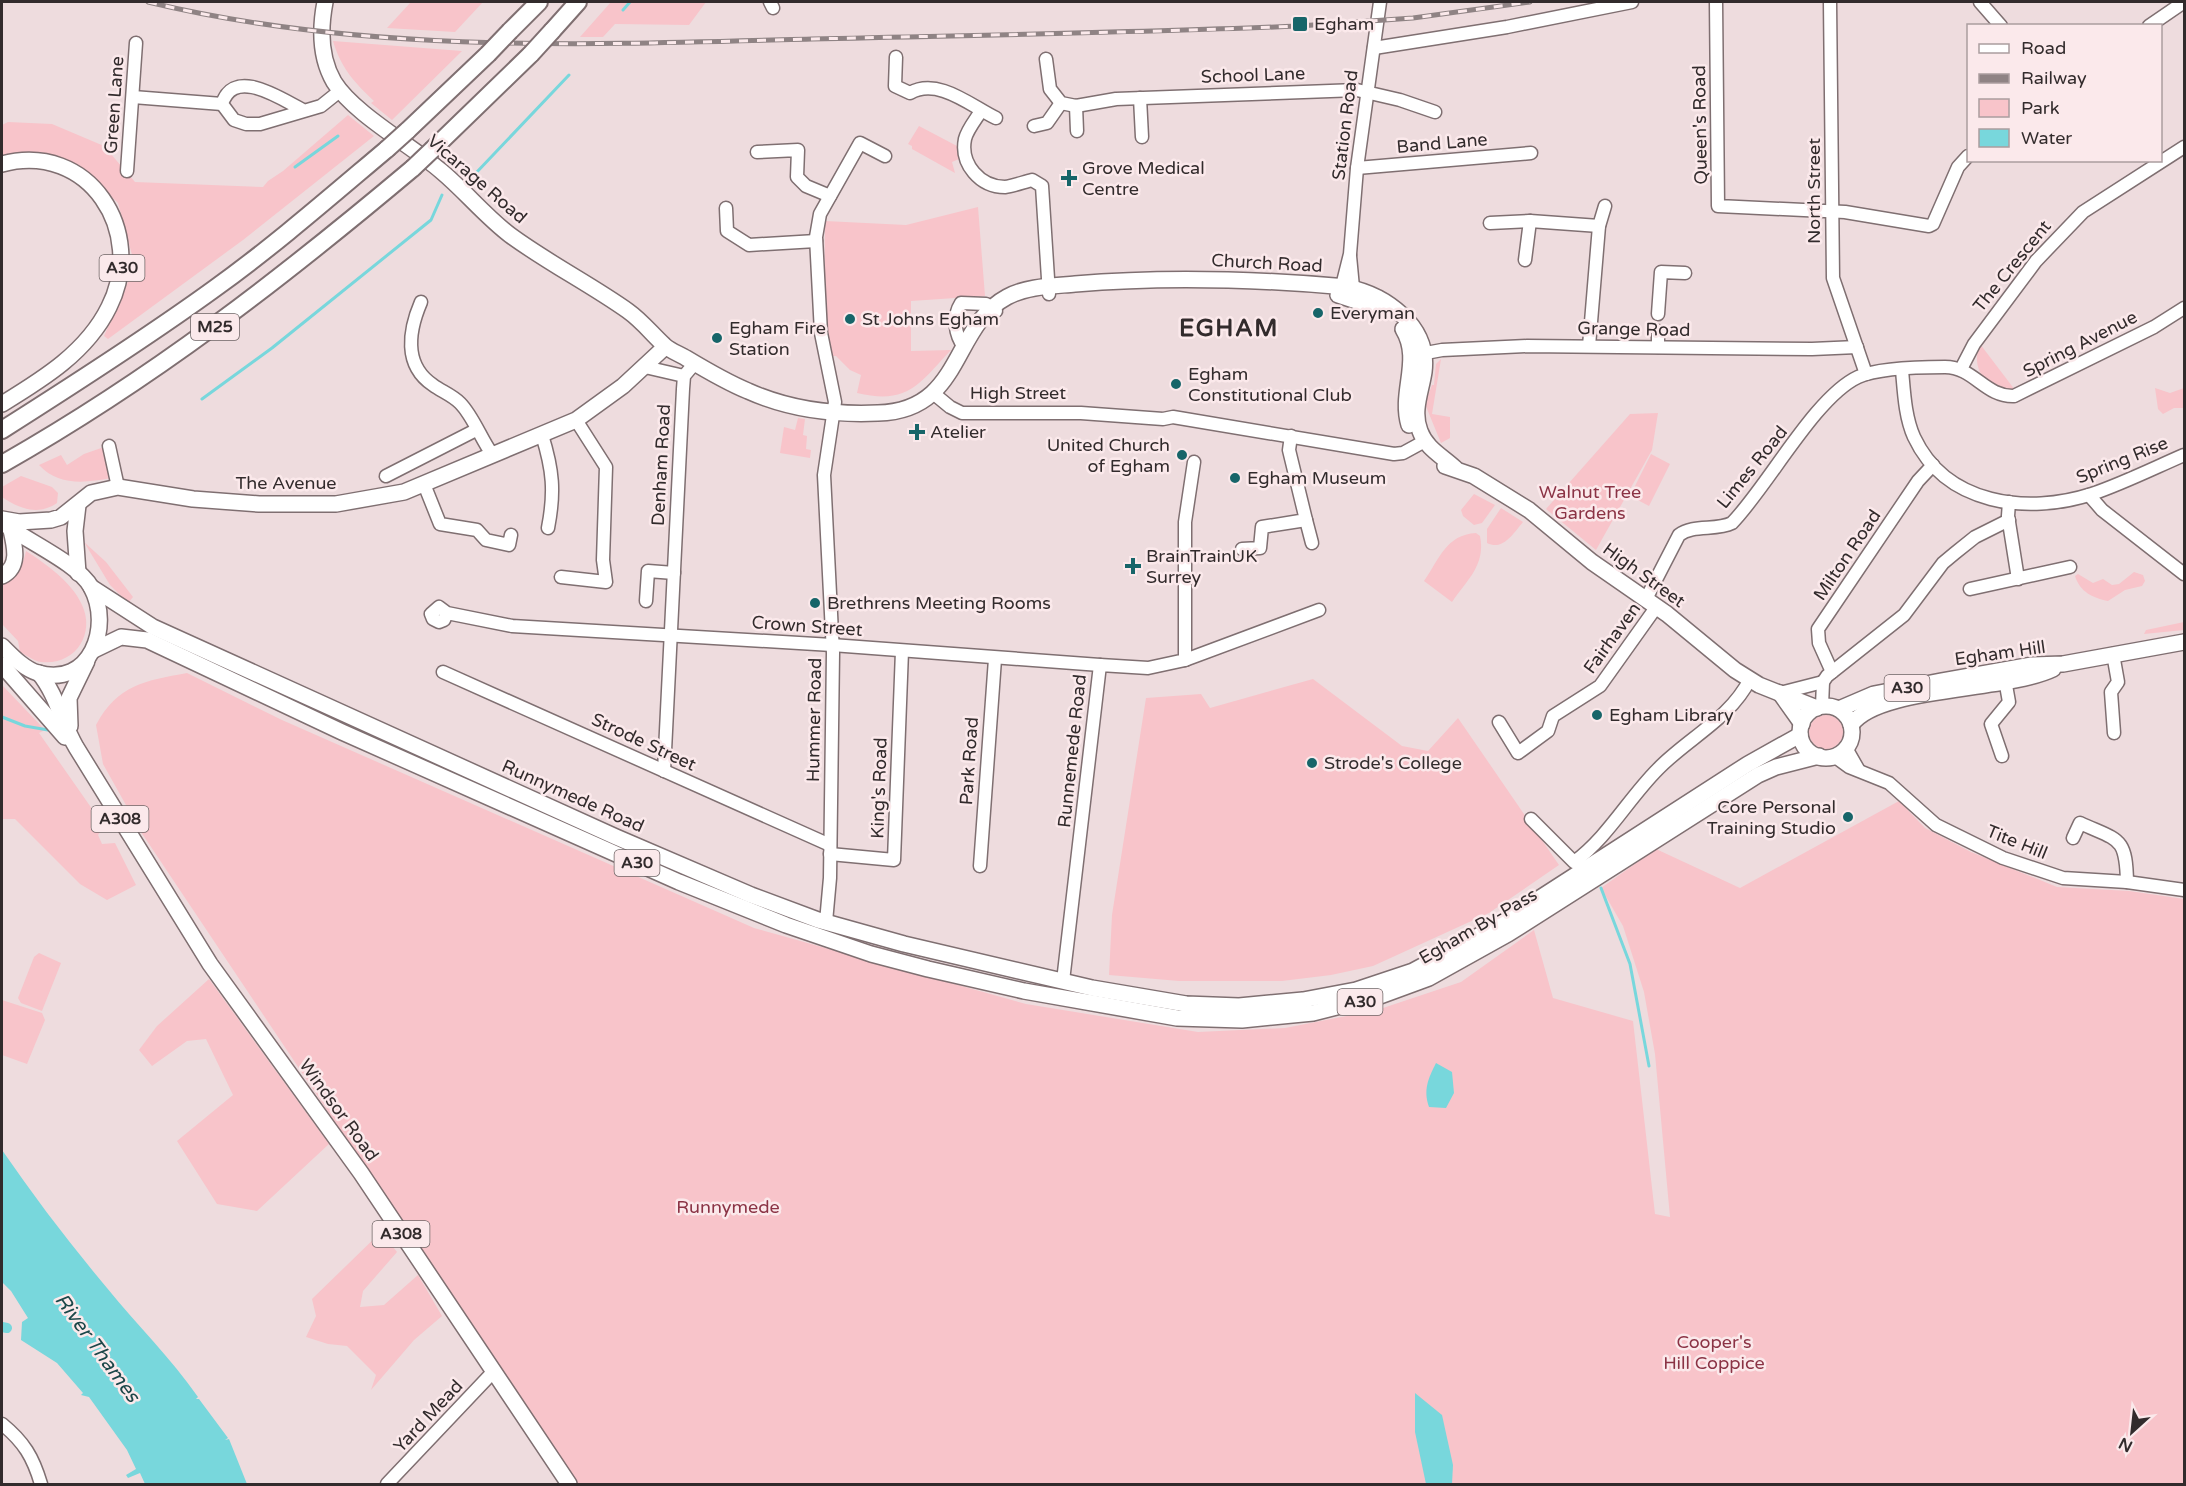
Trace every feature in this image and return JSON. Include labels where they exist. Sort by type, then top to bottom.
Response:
[{"type":"highway","name":"M25","points":[[2,430],[127,350],[287,234],[407,131],[539,2]]},
{"type":"highway","name":"M25","points":[[2,464],[86,413],[224,321],[306,258],[433,149],[531,54],[578,2]]},
{"type":"main road","name":"Vicarage Road","points":[[325,2],[321,32],[323,52],[330,73],[341,90],[442,171],[506,232],[533,252],[628,311],[654,332],[665,346]]},
{"type":"main road","name":"A30","points":[[2,164],[29,160],[44,162],[67,170],[88,184],[114,218],[122,257],[115,294],[94,332],[46,376],[2,404]]},
{"type":"main road","name":"Church Road","points":[[933,393],[944,381],[981,322],[1015,293],[1237,284],[1347,292],[1378,307],[1395,319],[1418,354],[1424,372],[1416,409],[1421,443]]},
{"type":"main road","points":[[492,454],[576,420],[645,367],[665,346],[751,393],[784,405],[876,414],[916,405],[933,393]]},
{"type":"main road","name":"High Street","points":[[1421,443],[1455,468],[1505,494],[1592,562],[1652,602],[1728,665],[1750,680],[1780,693],[1827,708]]},
{"type":"main road","name":"The Avenue","points":[[5,523],[51,520],[78,505],[91,493],[118,487],[193,499],[259,504],[313,505],[387,496],[424,484],[492,454]]},
{"type":"main road","points":[[78,505],[75,531],[78,573]]},
{"type":"main road","points":[[2,576],[8,573],[16,556],[5,523]]},
{"type":"main road","name":"A30","points":[[5,523],[78,573],[91,587],[101,628],[91,654],[70,670],[55,674],[39,673]]},
{"type":"main road","name":"Runnymede Road","points":[[91,587],[153,627],[677,865],[826,922],[904,944],[1063,981]]},
{"type":"main road","name":"Runnymede Road","points":[[91,654],[121,637],[147,640],[342,732],[679,882],[762,916],[871,954],[1052,997]]},
{"type":"main road","name":"Egham Hill","points":[[1851,725],[1868,711],[1889,702],[2005,677],[2032,665],[2063,664],[2184,642]]},
{"type":"main road","points":[[2,646],[24,667],[39,673]]},
{"type":"main road","name":"Windsor Road","points":[[78,752],[68,709],[72,690],[91,654]]},
{"type":"main road","points":[[2,664],[78,752]]},
{"type":"main road","name":"Windsor Road","points":[[39,673],[53,693],[65,728],[78,752],[210,964],[361,1173],[569,1485]]},
{"type":"main road","name":"Egham Hill","points":[[1827,708],[1874,694],[2005,677]]},
{"type":"main road","points":[[1780,693],[1801,729],[1807,749],[1833,753],[1851,737],[1851,725],[1827,708],[1807,716],[1801,729]]},
{"type":"main road","name":"Egham By-Pass","points":[[1063,981],[1160,1001],[1239,1006],[1329,996],[1394,978],[1436,960],[1495,927],[1801,729]]},
{"type":"main road","name":"Egham By-Pass","points":[[1052,997],[1151,1015],[1216,1021],[1268,1019],[1313,1013],[1380,996],[1429,978],[1471,955],[1758,775],[1776,766],[1833,753]]},
{"type":"street","name":"Station Road","points":[[1347,292],[1357,168],[1380,2]]},
{"type":"street","points":[[1374,48],[1507,27],[1632,2]]},
{"type":"street","name":"Queen's Road","points":[[1716,2],[1719,206],[1832,212]]},
{"type":"street","name":"North Street","points":[[1830,2],[1834,284],[1866,374]]},
{"type":"street","points":[[1980,2],[1999,24]]},
{"type":"street","points":[[2152,24],[2184,2]]},
{"type":"street","name":"Green Lane","points":[[127,171],[136,43]]},
{"type":"street","points":[[896,57],[895,86],[909,93],[931,88],[944,90],[996,118]]},
{"type":"street","points":[[1034,126],[1047,123],[1061,104],[1050,89],[1046,58]]},
{"type":"street","points":[[222,104],[231,89],[247,86],[303,110]]},
{"type":"street","points":[[133,97],[222,104],[234,120],[246,124],[260,124],[321,106],[341,90]]},
{"type":"street","name":"School Lane","points":[[1061,104],[1076,106],[1097,101],[1140,98],[1308,91],[1366,92],[1435,112]]},
{"type":"street","points":[[1140,98],[1142,137]]},
{"type":"street","points":[[1076,106],[1077,131]]},
{"type":"street","points":[[981,111],[965,138],[965,154],[969,168],[992,185],[1005,187],[1032,180],[1042,186],[1049,291]]},
{"type":"street","name":"Hummer Road","points":[[826,922],[830,850],[832,645],[824,475],[833,411],[833,382],[821,333],[816,241],[818,223],[830,196],[860,143],[885,156]]},
{"type":"street","name":"The Crescent","points":[[2162,161],[2184,147]]},
{"type":"street","points":[[757,152],[798,150],[797,177],[806,186],[830,196]]},
{"type":"street","name":"Band Lane","points":[[1357,168],[1531,153]]},
{"type":"street","points":[[1832,212],[1929,226],[1933,224],[1958,167],[1967,157]]},
{"type":"street","name":"The Crescent","points":[[1960,369],[1974,344],[2036,261],[2070,224],[2092,204],[2160,162]]},
{"type":"street","points":[[1589,346],[1599,226],[1605,206]]},
{"type":"street","points":[[726,208],[727,231],[749,245],[816,241]]},
{"type":"street","points":[[1490,223],[1530,221],[1599,226]]},
{"type":"street","points":[[1525,260],[1530,221]]},
{"type":"street","points":[[1658,314],[1661,272],[1685,273]]},
{"type":"street","points":[[421,302],[413,321],[410,345],[414,361],[426,380],[460,403],[492,454]]},
{"type":"street","points":[[964,347],[956,338],[956,311],[961,303],[986,303],[994,309]]},
{"type":"street","name":"Spring Avenue","points":[[1960,369],[1999,395],[2022,394],[2184,308]]},
{"type":"street","points":[[1658,331],[1658,347]]},
{"type":"street","name":"Grange Road","points":[[1418,354],[1520,346],[1857,347]]},
{"type":"street","points":[[645,367],[684,376],[695,363]]},
{"type":"street","points":[[1866,374],[1947,367],[1960,369]]},
{"type":"street","name":"Spring Rise","points":[[1902,370],[1910,423],[1919,445],[1933,465],[1963,490],[2009,502],[2059,501],[2089,495],[2184,455]]},
{"type":"street","name":"Limes Road","points":[[1652,602],[1679,535],[1689,530],[1716,528],[1732,523],[1837,392],[1866,374]]},
{"type":"street","name":"Denham Road","points":[[664,771],[684,376]]},
{"type":"street","name":"High Street","points":[[933,393],[950,407],[962,413],[1081,413],[1163,419],[1173,417],[1394,454],[1403,453],[1421,443]]},
{"type":"street","points":[[561,577],[606,582],[603,560],[606,467],[576,420]]},
{"type":"street","points":[[386,476],[476,430]]},
{"type":"street","points":[[542,435],[550,465],[554,497],[548,528]]},
{"type":"street","points":[[1291,436],[1289,450],[1312,543]]},
{"type":"street","points":[[109,447],[118,487]]},
{"type":"street","points":[[1185,660],[1185,522],[1194,462]]},
{"type":"street","name":"Milton Road","points":[[1834,670],[1819,643],[1818,630],[1918,481],[1933,465]]},
{"type":"street","points":[[424,484],[440,524],[477,530],[486,540],[509,545],[511,535]]},
{"type":"street","points":[[2089,495],[2102,510],[2184,574]]},
{"type":"street","points":[[2009,502],[2009,520],[2018,579]]},
{"type":"street","points":[[1242,549],[1260,548],[1262,526],[1306,520]]},
{"type":"street","points":[[1827,708],[1824,684],[1834,670],[1905,615],[1943,563],[1960,548],[1975,537],[2009,520]]},
{"type":"street","points":[[1970,590],[2070,567]]},
{"type":"street","points":[[646,602],[648,571],[674,573]]},
{"type":"street","name":"Fairhaven","points":[[1500,722],[1518,753],[1543,736],[1548,731],[1553,716],[1600,686],[1652,602]]},
{"type":"street","name":"Runnemede Road","points":[[1063,981],[1100,665],[1148,668],[1185,660],[1318,610]]},
{"type":"street","name":"Crown Street","points":[[447,613],[512,626],[832,645],[995,659],[1100,665]]},
{"type":"street","name":"King's Road","points":[[830,850],[894,860],[902,651]]},
{"type":"street","points":[[2113,654],[2118,682],[2111,692],[2114,733]]},
{"type":"street","name":"Park Road","points":[[980,866],[995,659]]},
{"type":"street","name":"Strode Street","points":[[443,672],[664,771],[830,850]]},
{"type":"street","points":[[2002,756],[1991,724],[2008,705],[2005,677]]},
{"type":"street","points":[[1531,819],[1574,862],[1617,826],[1633,794],[1677,750],[1728,710],[1740,697],[1750,680]]},
{"type":"street","points":[[1780,693],[1824,684]]},
{"type":"street","name":"Tite Hill","points":[[1833,753],[1859,770],[1889,783],[1936,825],[2003,858],[2063,879],[2127,882],[2184,890]]},
{"type":"street","points":[[2073,838],[2077,822],[2120,843],[2126,853],[2127,882]]},
{"type":"street","name":"Yard Mead","points":[[387,1485],[495,1371]]},
{"type":"street","points":[[2,1424],[25,1445],[33,1459],[41,1485]]},
{"type":"green space","points":[[411,2],[483,2],[455,32],[387,28]]},
{"type":"green space","points":[[611,2],[706,2],[689,25],[615,24],[603,37],[580,37]]},
{"type":"green space","points":[[333,41],[462,51],[392,120],[371,103],[374,101],[349,74]]},
{"type":"green space","points":[[348,115],[374,136],[243,240],[108,339],[104,336],[135,266],[118,203],[82,169],[50,156],[9,156],[2,159],[2,125],[8,122],[52,124],[104,146],[135,182],[263,187]]},
{"type":"green space","points":[[919,126],[957,146],[959,159],[952,162],[955,173],[912,149],[912,146],[908,144]]},
{"type":"green space","points":[[978,207],[985,296],[911,301],[911,351],[951,350],[921,382],[901,394],[874,396],[857,393],[861,375],[850,370],[836,356],[831,356],[824,313],[825,221],[906,225]]},
{"type":"green space","points":[[1980,344],[2015,390],[1997,387],[1984,378],[1977,363]]},
{"type":"green space","points":[[1441,359],[1432,414],[1450,417],[1450,438],[1441,443],[1425,404],[1432,385],[1434,385],[1436,364]]},
{"type":"green space","points":[[2155,388],[2170,393],[2184,388],[2184,408],[2174,408],[2163,414],[2158,409]]},
{"type":"green space","name":"Walnut Tree Gardens","points":[[1658,413],[1652,450],[1596,550],[1546,509],[1630,414]]},
{"type":"green space","points":[[798,418],[805,419],[803,435],[807,436],[806,449],[811,450],[810,458],[780,453],[784,427],[795,430]]},
{"type":"green space","points":[[104,447],[111,478],[82,482],[63,480],[46,472],[39,465],[61,455],[67,465],[84,454]]},
{"type":"green space","points":[[1651,454],[1670,464],[1649,506],[1630,496]]},
{"type":"green space","points":[[21,476],[52,487],[58,493],[57,503],[36,510],[22,508],[2,497],[2,487]]},
{"type":"green space","points":[[1474,494],[1495,505],[1482,523],[1474,525],[1463,516],[1461,510]]},
{"type":"green space","points":[[1501,508],[1523,522],[1507,540],[1493,545],[1487,543],[1487,529]]},
{"type":"green space","points":[[1476,533],[1480,536],[1481,546],[1478,564],[1452,602],[1424,581],[1451,543],[1457,538]]},
{"type":"green space","points":[[84,542],[106,562],[133,597],[128,603],[110,585]]},
{"type":"green space","points":[[26,551],[65,581],[78,597],[86,616],[84,637],[79,646],[72,654],[53,662],[41,662],[20,652],[18,641],[2,624],[2,582],[12,577],[18,570]]},
{"type":"green space","points":[[2134,572],[2143,575],[2145,581],[2142,586],[2125,590],[2108,601],[2088,593],[2080,586],[2075,576],[2078,574],[2093,583],[2103,579],[2112,585],[2119,584]]},
{"type":"green space","points":[[2184,622],[2184,630],[2144,634],[2146,630]]},
{"type":"green space","name":"Runnymede","points":[[187,673],[282,720],[754,928],[1026,1004],[1198,1032],[1285,1028],[1377,1010],[1461,982],[1534,930],[1553,998],[1633,1021],[1655,1214],[1670,1217],[1655,1054],[1644,992],[1623,926],[1601,888],[1656,849],[1740,888],[1899,801],[1925,828],[1971,852],[2057,887],[2129,891],[2184,899],[2184,1484],[577,1484],[141,832],[103,764],[96,725],[114,701],[123,693],[146,682]]},
{"type":"green space","name":"Strode's College","points":[[1313,679],[1402,746],[1428,751],[1458,718],[1559,865],[1489,913],[1373,966],[1331,975],[1282,981],[1179,981],[1109,975],[1112,915],[1146,698],[1201,694],[1210,708]]},
{"type":"green space","points":[[2,685],[45,730],[39,733],[104,826],[98,835],[102,844],[115,843],[136,885],[107,900],[80,884],[15,819],[2,819]]},
{"type":"green space","points":[[1826,715],[1838,720],[1843,732],[1838,744],[1826,749],[1814,744],[1809,732],[1814,720]]},
{"type":"green space","points":[[39,953],[61,963],[42,1011],[21,1003],[18,998],[34,957]]},
{"type":"green space","points":[[209,979],[329,1144],[257,1211],[217,1204],[177,1141],[233,1095],[206,1039],[187,1041],[152,1066],[139,1050],[157,1026]]},
{"type":"green space","points":[[2,1000],[42,1013],[45,1020],[27,1064],[2,1055]]},
{"type":"green space","points":[[381,1232],[397,1252],[363,1291],[360,1307],[384,1305],[418,1275],[442,1316],[414,1340],[371,1390],[376,1375],[347,1346],[328,1344],[306,1337],[316,1316],[312,1299]]},
{"type":"water","points":[[1436,1063],[1452,1072],[1454,1093],[1446,1108],[1429,1107],[1427,1101],[1427,1085]]},
{"type":"water","name":"River Thames","points":[[2,1150],[80,1255],[188,1383],[198,1397],[196,1399],[199,1399],[228,1438],[225,1440],[229,1439],[247,1484],[145,1484],[140,1473],[128,1478],[126,1475],[136,1469],[127,1450],[89,1397],[81,1395],[83,1393],[57,1363],[21,1340],[22,1322],[28,1318],[11,1291],[2,1282]]},
{"type":"water","points":[[1415,1393],[1442,1415],[1453,1465],[1452,1484],[1426,1484],[1415,1432]]},
{"type":"waterway","points":[[623,10],[630,2]]},
{"type":"waterway","points":[[475,174],[569,75]]},
{"type":"waterway","points":[[295,167],[338,136]]},
{"type":"waterway","points":[[202,399],[272,348],[431,220],[442,195]]},
{"type":"waterway","points":[[2,717],[25,726],[48,730]]},
{"type":"waterway","points":[[1601,888],[1630,964],[1649,1066]]},
{"type":"waterway","points":[[2,1327],[7,1328]]},
{"type":"railway","points":[[148,2],[230,19],[312,31],[395,38],[562,44],[1056,34],[1299,26],[1413,18],[1530,2]]},
{"type":"place","name":"Egham","points":[[1300,24]]},
{"type":"place","name":"Grove Medical Centre","points":[[1069,178]]},
{"type":"place","name":"Everyman","points":[[1318,313]]},
{"type":"place","name":"St Johns Egham","points":[[850,319]]},
{"type":"place","name":"Egham Fire Station","points":[[717,338]]},
{"type":"place","name":"Egham Constitutional Club","points":[[1176,384]]},
{"type":"place","name":"Atelier","points":[[917,432]]},
{"type":"place","name":"United Church of Egham","points":[[1182,455]]},
{"type":"place","name":"Egham Museum","points":[[1235,478]]},
{"type":"place","name":"BrainTrainUK Surrey","points":[[1133,566]]},
{"type":"place","name":"Brethrens Meeting Rooms","points":[[815,603]]},
{"type":"place","name":"Egham Library","points":[[1597,715]]},
{"type":"place","name":"Strode's College","points":[[1312,763]]},
{"type":"place","name":"Core Personal Training Studio","points":[[1848,817]]},
{"type":"district","name":"EGHAM","points":[[1229,328]]},
{"type":"park label","name":"Cooper's Hill Coppice","points":[[1714,1352]]}]
